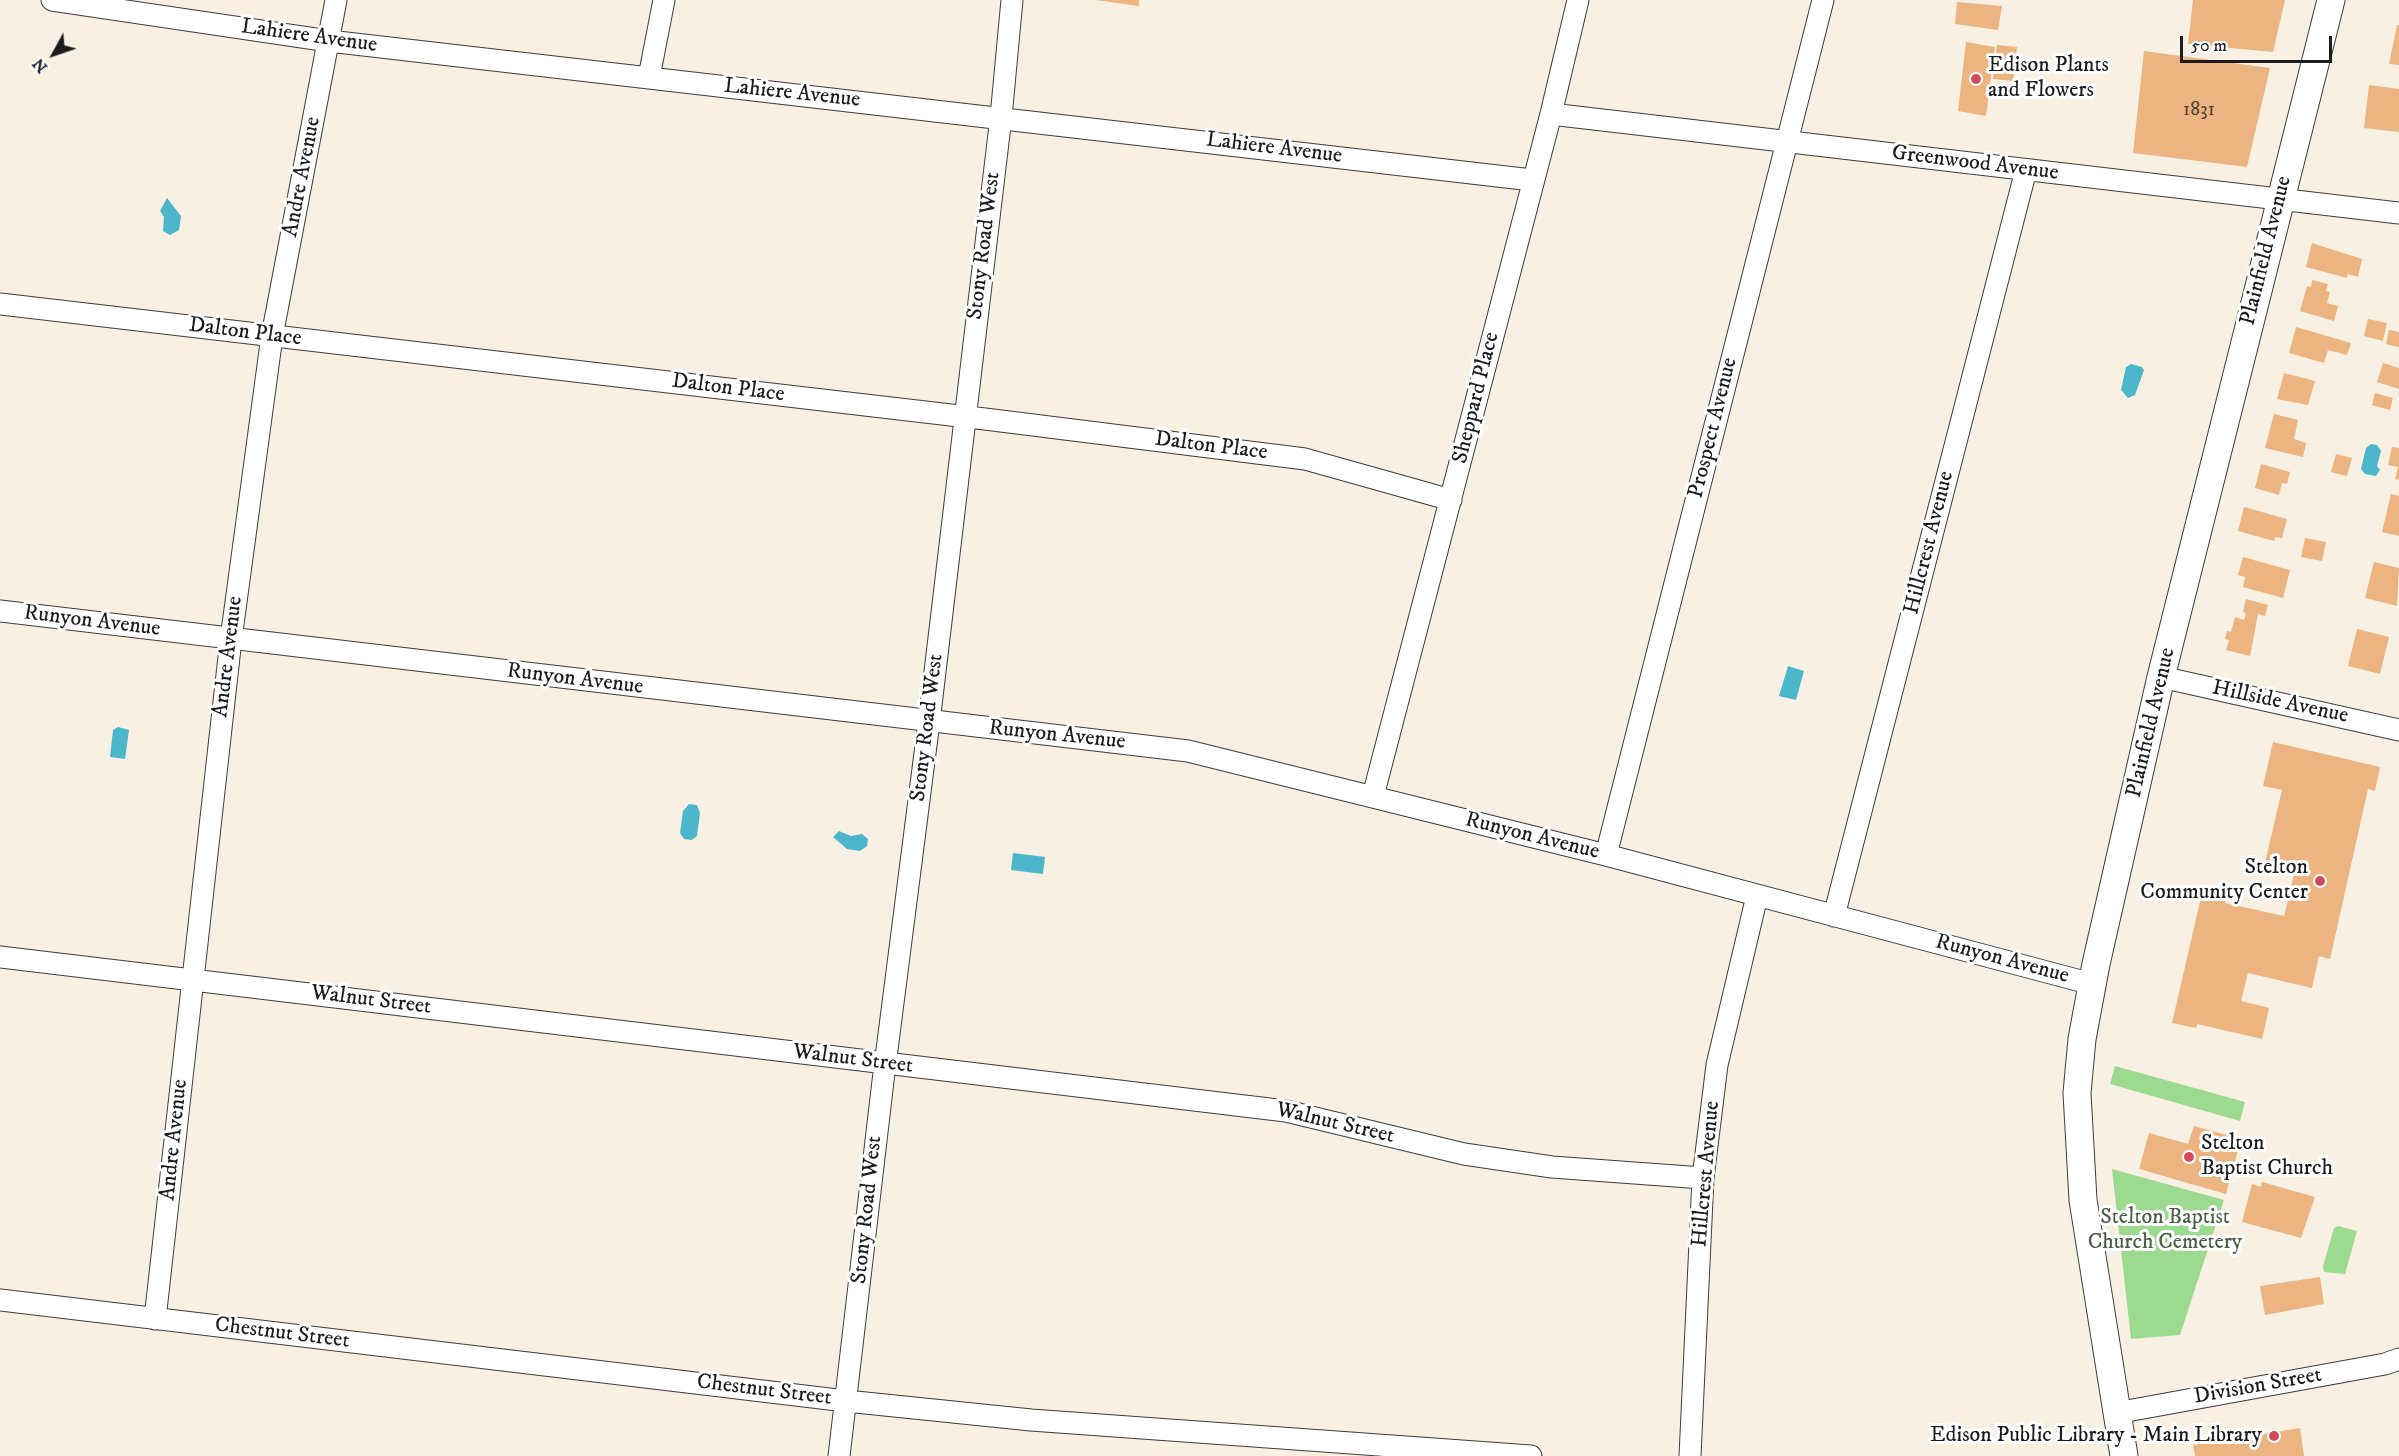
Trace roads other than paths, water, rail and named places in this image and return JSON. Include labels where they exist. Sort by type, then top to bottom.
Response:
[{"type":"main road","name":"Plainfield Avenue","points":[[2124,1456],[2084,1200],[2078,1146],[2077,1093],[2082,1039],[2092,984],[2162,677],[2331,0]]},
{"type":"street","name":"Lahiere Avenue","points":[[52,0],[329,41],[1533,180]]},
{"type":"street","name":"Andre Avenue","points":[[155,1319],[231,639],[272,336],[336,0]]},
{"type":"street","points":[[649,78],[664,0]]},
{"type":"street","name":"Stony Road West","points":[[839,1456],[1001,117],[1012,0]]},
{"type":"street","name":"Sheppard Place","points":[[1373,796],[1551,114],[1578,0]]},
{"type":"street","name":"Prospect Avenue","points":[[1606,855],[1823,0]]},
{"type":"street","name":"Greenwood Avenue","points":[[1551,114],[2399,213]]},
{"type":"street","name":"Hillcrest Avenue","points":[[1834,916],[2026,170]]},
{"type":"street","name":"Dalton Place","points":[[0,304],[1305,459],[1451,500]]},
{"type":"street","name":"Runyon Avenue","points":[[0,611],[1188,751],[1606,855],[2092,984]]},
{"type":"street","name":"Hillside Avenue","points":[[2162,677],[2399,730]]},
{"type":"street","name":"Hillcrest Avenue","points":[[1690,1456],[1703,1178],[1718,1065],[1757,896]]},
{"type":"street","name":"Walnut Street","points":[[0,957],[1287,1111],[1464,1154],[1552,1167],[1703,1178]]},
{"type":"street","name":"Chestnut Street","points":[[0,1300],[846,1401],[1030,1419],[1531,1456]]},
{"type":"street","name":"Division Street","points":[[2116,1413],[2385,1364],[2399,1359]]},
{"type":"water","points":[[167,198],[181,216],[179,230],[170,235],[163,231],[164,217],[160,211]]},
{"type":"water","points":[[2131,364],[2142,367],[2144,370],[2135,395],[2128,398],[2121,390],[2126,367]]},
{"type":"water","points":[[2371,444],[2377,445],[2381,451],[2377,466],[2380,470],[2376,476],[2365,474],[2361,469],[2366,448]]},
{"type":"water","points":[[1788,666],[1804,671],[1796,700],[1779,696]]},
{"type":"water","points":[[118,727],[129,730],[125,759],[110,757],[113,730]]},
{"type":"water","points":[[689,804],[697,805],[700,813],[697,836],[692,840],[684,839],[680,833],[683,811]]},
{"type":"water","points":[[839,831],[851,836],[862,834],[868,839],[867,846],[860,851],[847,849],[833,837]]},
{"type":"water","points":[[1013,853],[1045,857],[1043,874],[1011,870]]},
{"type":"place","name":"Edison Plants and Flowers","points":[[1976,79]]},
{"type":"place","name":"Stelton Community Center","points":[[2320,881]]},
{"type":"place","name":"Stelton Baptist Church","points":[[2189,1157]]},
{"type":"place","name":"Edison Public Library - Main Library","points":[[2274,1436]]},
{"type":"park label","name":"Stelton Baptist Church Cemetery","points":[[2165,1230]]}]
